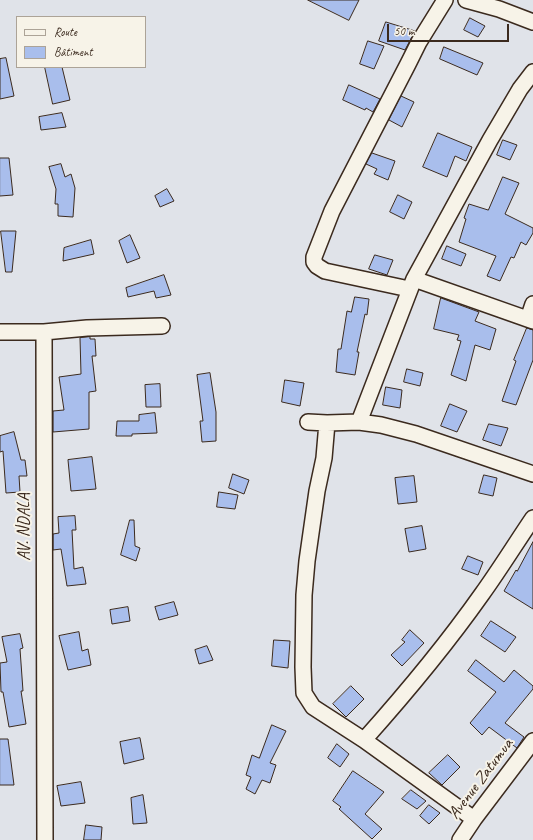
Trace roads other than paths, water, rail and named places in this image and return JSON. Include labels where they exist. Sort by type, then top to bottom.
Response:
[{"type":"street","points":[[445,0],[419,42],[332,211],[314,257],[314,262],[325,271],[412,284],[531,320],[533,304]]},
{"type":"street","points":[[466,0],[499,9],[533,22]]},
{"type":"street","points":[[359,422],[412,284],[490,140],[520,89],[533,72]]},
{"type":"street","points":[[0,332],[44,332],[87,328],[162,326]]},
{"type":"street","name":"AV. NDALA","points":[[44,332],[45,840]]},
{"type":"street","points":[[308,422],[359,422],[381,425],[416,434],[533,474]]},
{"type":"street","points":[[327,423],[324,458],[317,490],[307,561],[304,595],[304,693],[313,707],[364,740],[474,819]]},
{"type":"street","points":[[364,740],[396,704],[483,593],[533,518]]},
{"type":"street","name":"Avenue Zatumua","points":[[460,840],[533,741]]}]
